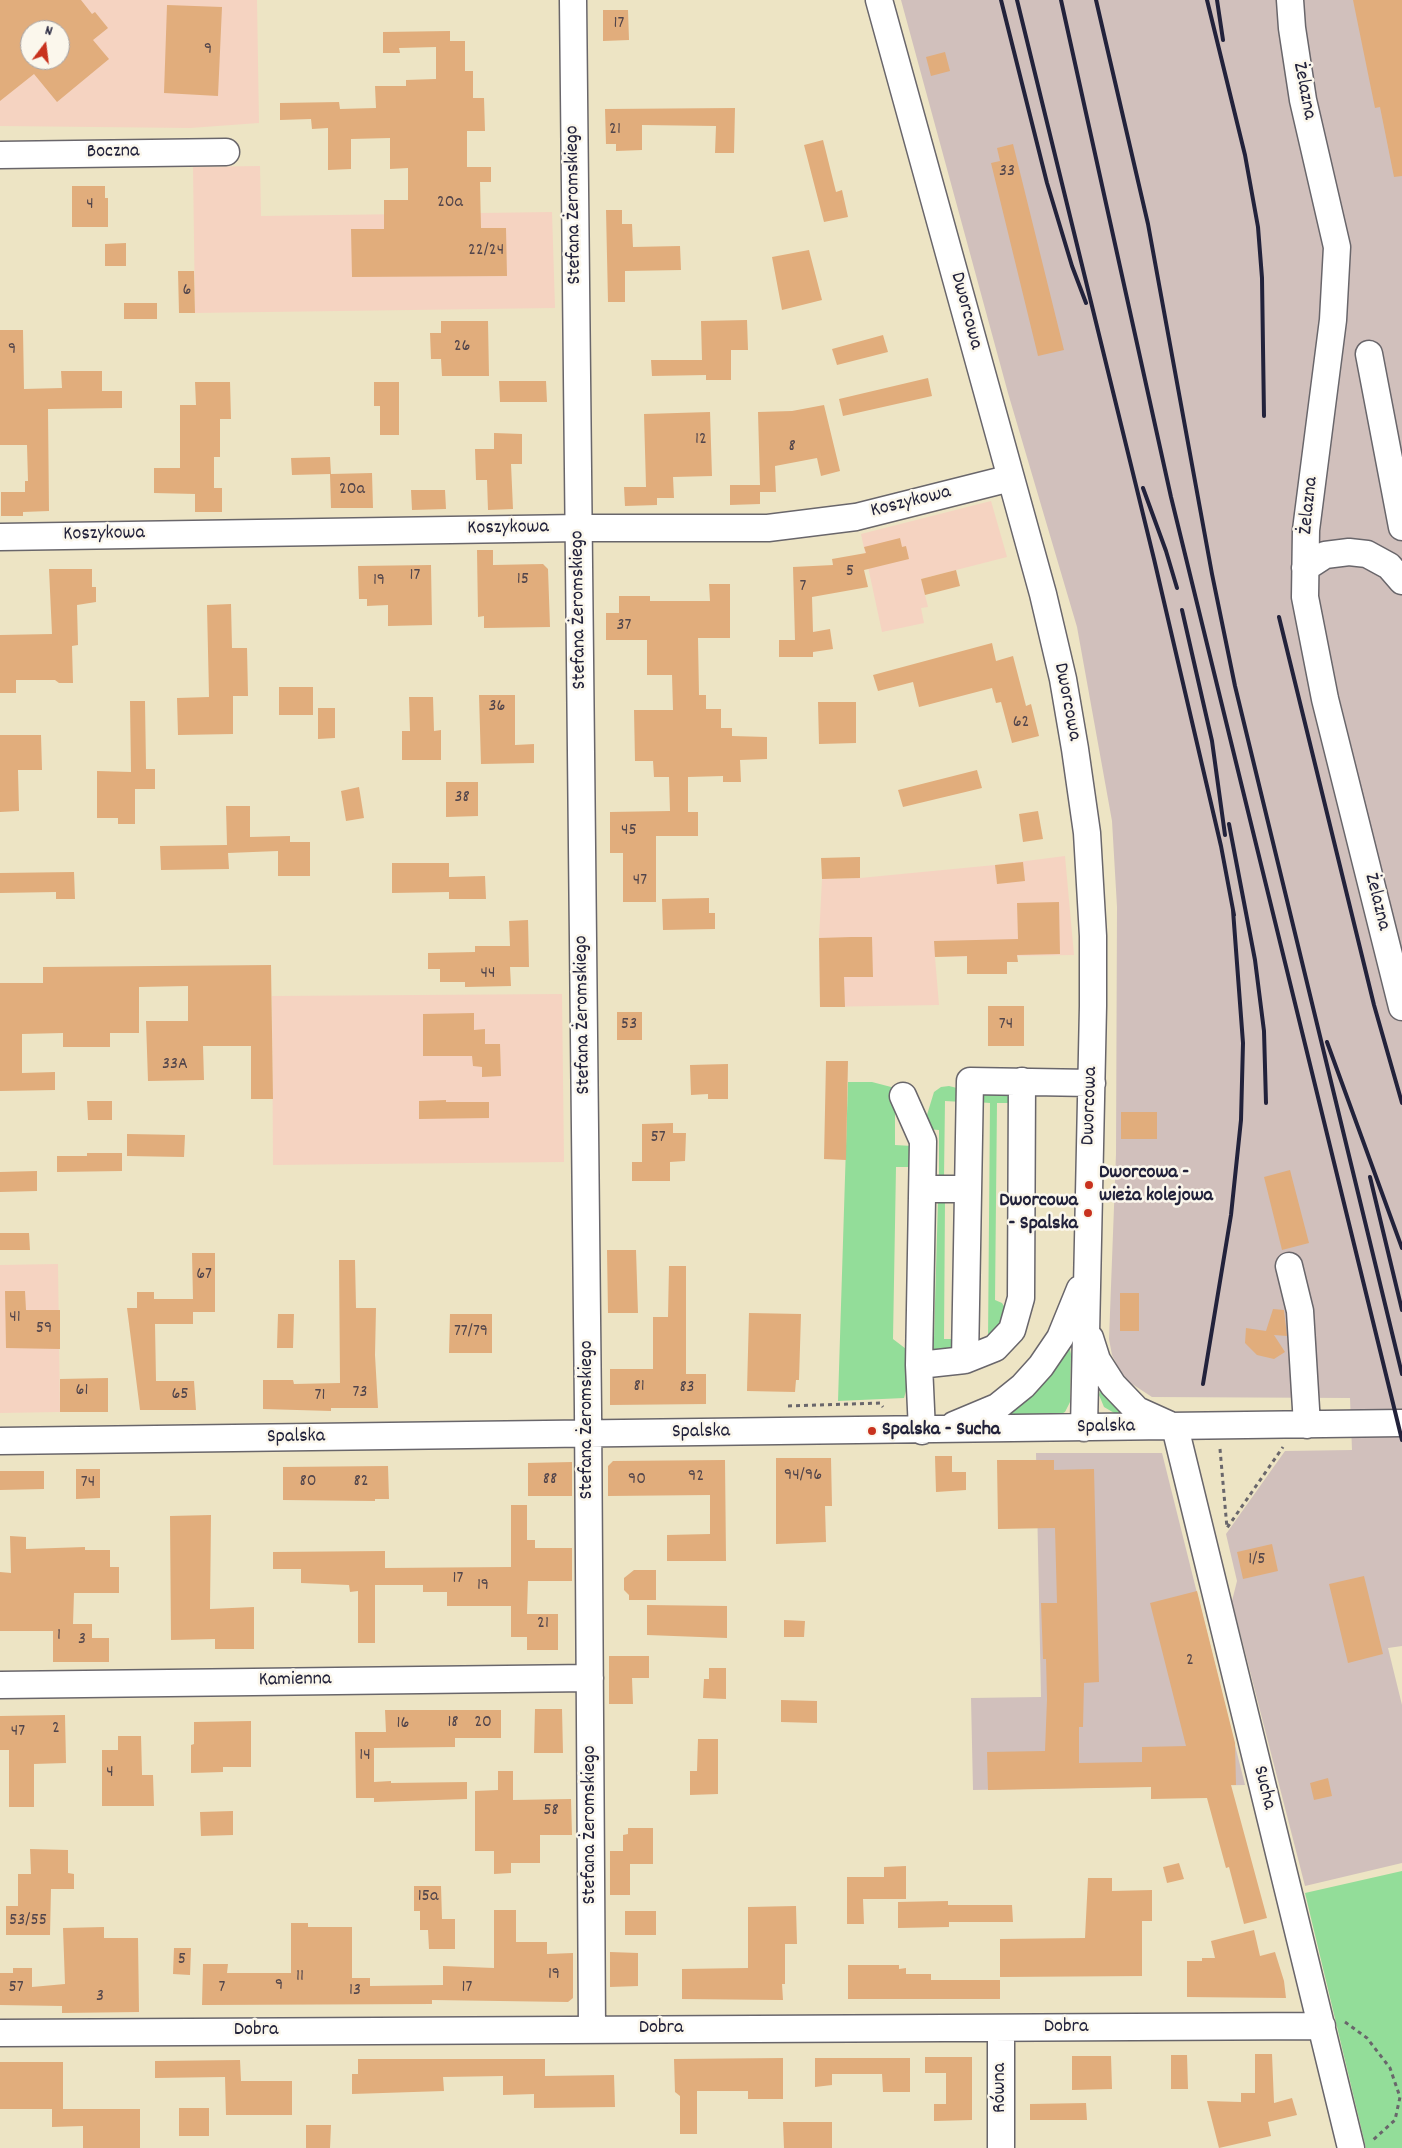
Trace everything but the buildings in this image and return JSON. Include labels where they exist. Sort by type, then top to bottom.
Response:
[{"type":"street","name":"Stefana Żeromskiego","points":[[573,0],[588,1434],[592,2029]]},
{"type":"street","name":"Dworcowa","points":[[879,0],[1012,478],[1063,679],[1087,832],[1093,936],[1092,1083],[1084,1428]]},
{"type":"street","name":"Żelazna","points":[[1290,0],[1292,28],[1303,100],[1337,247],[1333,320],[1306,530],[1305,597],[1324,699],[1402,1006]]},
{"type":"street","name":"Boczna","points":[[0,155],[226,152]]},
{"type":"street","points":[[1369,354],[1402,526]]},
{"type":"street","name":"Koszykowa","points":[[0,537],[579,528],[768,528],[814,524],[856,517],[1012,478]]},
{"type":"street","points":[[1305,568],[1325,555],[1335,552],[1367,554],[1389,566],[1402,581]]},
{"type":"street","points":[[966,1360],[970,1081],[1092,1083]]},
{"type":"street","points":[[919,1365],[966,1360],[995,1348],[1012,1330],[1021,1298],[1022,1081]]},
{"type":"street","points":[[903,1096],[923,1141],[919,1365],[927,1424],[998,1407],[1023,1386],[1060,1338],[1088,1265]]},
{"type":"street","points":[[923,1189],[967,1189]]},
{"type":"street","points":[[1289,1266],[1300,1311],[1307,1426]]},
{"type":"street","points":[[1086,1322],[1097,1360],[1113,1386],[1137,1410],[1175,1427]]},
{"type":"street","name":"Spalska","points":[[0,1442],[588,1434],[927,1424],[1084,1428],[1307,1426],[1402,1423]]},
{"type":"street","name":"Sucha","points":[[1175,1427],[1351,2147]]},
{"type":"street","name":"Kamienna","points":[[0,1685],[590,1678]]},
{"type":"street","name":"Dobra","points":[[0,2033],[1322,2026]]},
{"type":"street","name":"Równa","points":[[1001,2028],[1001,2148]]},
{"type":"path","points":[[780,1406],[880,1403],[887,1411],[927,1424]]},
{"type":"path","points":[[1218,1426],[1227,1528],[1286,1444]]},
{"type":"path","points":[[1316,2001],[1367,2038],[1390,2068],[1400,2096],[1395,2120],[1375,2139],[1351,2147]]},
{"type":"shaded area","points":[[0,0],[257,0],[259,123],[190,128],[0,126]]},
{"type":"shaded area","points":[[901,0],[1402,0],[1402,1646],[1388,1648],[1402,1705],[1402,1863],[1305,1886],[1232,1601],[1237,1581],[1226,1534],[1285,1451],[1352,1450],[1350,1398],[1152,1397],[1129,1382],[1119,1369],[1112,1355],[1109,1339],[1116,1154],[1117,907],[1112,821],[1077,627],[1008,393]]},
{"type":"shaded area","points":[[260,166],[261,216],[552,212],[555,308],[195,313],[193,167]]},
{"type":"shaded area","points":[[991,501],[1007,557],[921,579],[928,607],[921,608],[924,623],[882,632],[861,534]]},
{"type":"shaded area","points":[[1065,856],[1074,955],[935,957],[939,1005],[820,1007],[819,938],[822,879],[860,878]]},
{"type":"shaded area","points":[[562,994],[564,1162],[273,1165],[272,996]]},
{"type":"shaded area","points":[[58,1264],[60,1412],[0,1413],[0,1265]]},
{"type":"shaded area","points":[[1036,1453],[1162,1453],[1245,1785],[973,1790],[971,1698],[1041,1697]]},
{"type":"green space","points":[[848,1082],[872,1082],[895,1088],[895,1145],[912,1146],[911,1167],[896,1167],[893,1339],[910,1352],[908,1384],[904,1398],[838,1401]]},
{"type":"green space","points":[[941,1087],[957,1088],[963,1102],[945,1101],[944,1177],[939,1177],[939,1130],[925,1129],[926,1118],[934,1092]]},
{"type":"green space","points":[[1010,1093],[1013,1103],[997,1103],[995,1300],[1002,1303],[1007,1311],[1007,1320],[988,1340],[990,1103],[976,1102],[979,1094]]},
{"type":"green space","points":[[938,1200],[945,1200],[944,1339],[957,1339],[955,1347],[949,1353],[931,1352],[924,1340],[934,1339]]},
{"type":"green space","points":[[1067,1347],[1070,1349],[1071,1354],[1070,1402],[1065,1412],[1059,1415],[1011,1415],[1007,1413]]},
{"type":"green space","points":[[1101,1387],[1124,1414],[1116,1414],[1104,1407],[1099,1395]]},
{"type":"green space","points":[[1402,1871],[1402,2148],[1366,2148],[1305,1893]]},
{"type":"railway","points":[[1001,0],[1047,183],[1072,266],[1086,303]]},
{"type":"railway","points":[[1017,0],[1154,559],[1221,846],[1234,915]]},
{"type":"railway","points":[[1061,0],[1171,497],[1402,1440]]},
{"type":"railway","points":[[1096,0],[1148,224],[1212,574],[1235,686],[1402,1374]]},
{"type":"railway","points":[[1207,0],[1245,155],[1258,227],[1262,278],[1264,416]]},
{"type":"railway","points":[[1217,0],[1223,40]]},
{"type":"railway","points":[[1143,488],[1177,588]]},
{"type":"railway","points":[[1182,610],[1212,741],[1225,835]]},
{"type":"railway","points":[[1279,617],[1374,1005],[1402,1103]]},
{"type":"railway","points":[[1229,824],[1255,960],[1264,1031],[1266,1103]]},
{"type":"railway","points":[[1203,1384],[1231,1215],[1241,1120],[1243,1043],[1233,910]]},
{"type":"railway","points":[[1327,1042],[1402,1248]]},
{"type":"railway","points":[[1370,1177],[1402,1310]]},
{"type":"place","name":"Dworcowa - wieża kolejowa","points":[[1089,1185]]},
{"type":"place","name":"Dworcowa - Spalska","points":[[1088,1213]]},
{"type":"place","name":"Spalska - Sucha","points":[[872,1431]]}]
